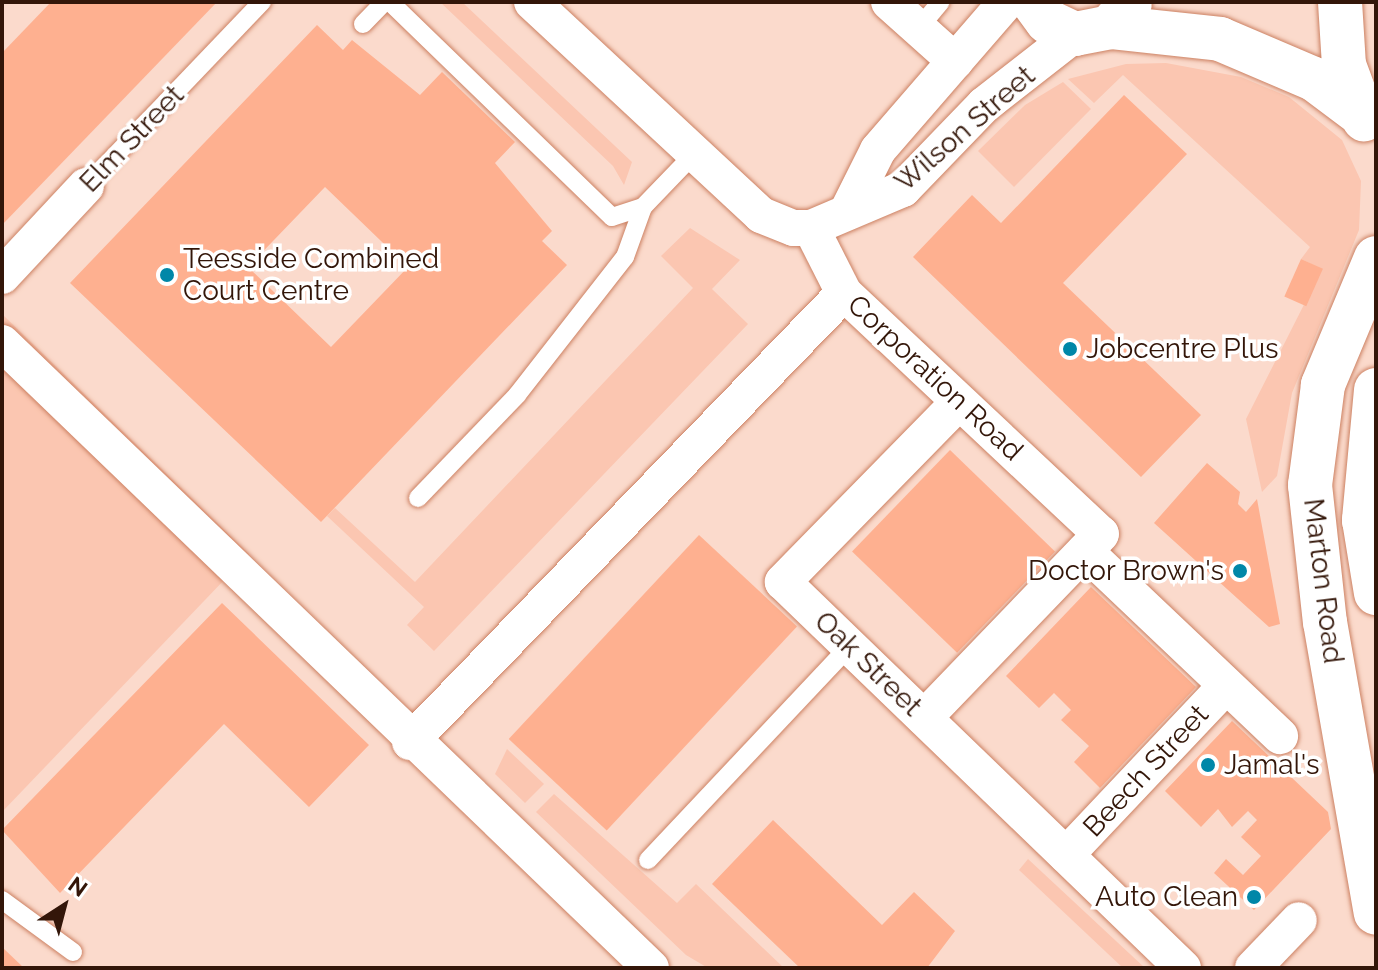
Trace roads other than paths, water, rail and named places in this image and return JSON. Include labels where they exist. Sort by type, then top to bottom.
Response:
[{"type":"street","points":[[532,2],[761,215],[811,228]]},
{"type":"street","points":[[889,2],[955,61]]},
{"type":"street","name":"Wilson Street","points":[[847,212],[878,150],[1006,2]]},
{"type":"street","points":[[1033,2],[1047,21],[1105,21],[1220,39],[1314,79],[1369,127]]},
{"type":"street","points":[[1340,2],[1344,65],[1369,127]]},
{"type":"street","name":"Wilson Street","points":[[811,228],[903,189],[984,105],[1105,21]]},
{"type":"street","name":"Elm Street","points":[[2,276],[86,186]]},
{"type":"street","name":"Corporation Road","points":[[811,228],[844,293],[959,402],[1093,542],[1225,687],[1280,736]]},
{"type":"street","name":"Marton Road","points":[[1376,258],[1323,385],[1310,485],[1367,814],[1376,913]]},
{"type":"street","points":[[410,742],[844,293]]},
{"type":"street","points":[[2,343],[410,742],[651,968]]},
{"type":"street","name":"Marton Road","points":[[1376,390],[1364,520],[1376,593]]},
{"type":"street","name":"Oak Street","points":[[959,402],[783,582],[1173,959]]},
{"type":"street","points":[[924,718],[1093,542]]},
{"type":"street","name":"Beech Street","points":[[1066,855],[1225,687]]},
{"type":"street","points":[[1253,968],[1299,920]]},
{"type":"lane","name":"Elm Street","points":[[86,186],[262,2]]},
{"type":"lane","points":[[363,24],[384,2]]},
{"type":"lane","points":[[390,2],[612,217],[643,207]]},
{"type":"lane","points":[[918,29],[941,2]]},
{"type":"lane","points":[[418,498],[517,395],[625,257],[643,207],[693,155]]},
{"type":"lane","points":[[648,860],[850,646]]},
{"type":"lane","points":[[2,900],[73,952]]},
{"type":"place","name":"Teesside Combined Court Centre","points":[[167,275]]},
{"type":"place","name":"Jobcentre Plus","points":[[1070,349]]},
{"type":"place","name":"Doctor Brown's","points":[[1240,571]]},
{"type":"place","name":"Jamal's","points":[[1208,765]]},
{"type":"place","name":"Auto Clean","points":[[1254,897]]}]
